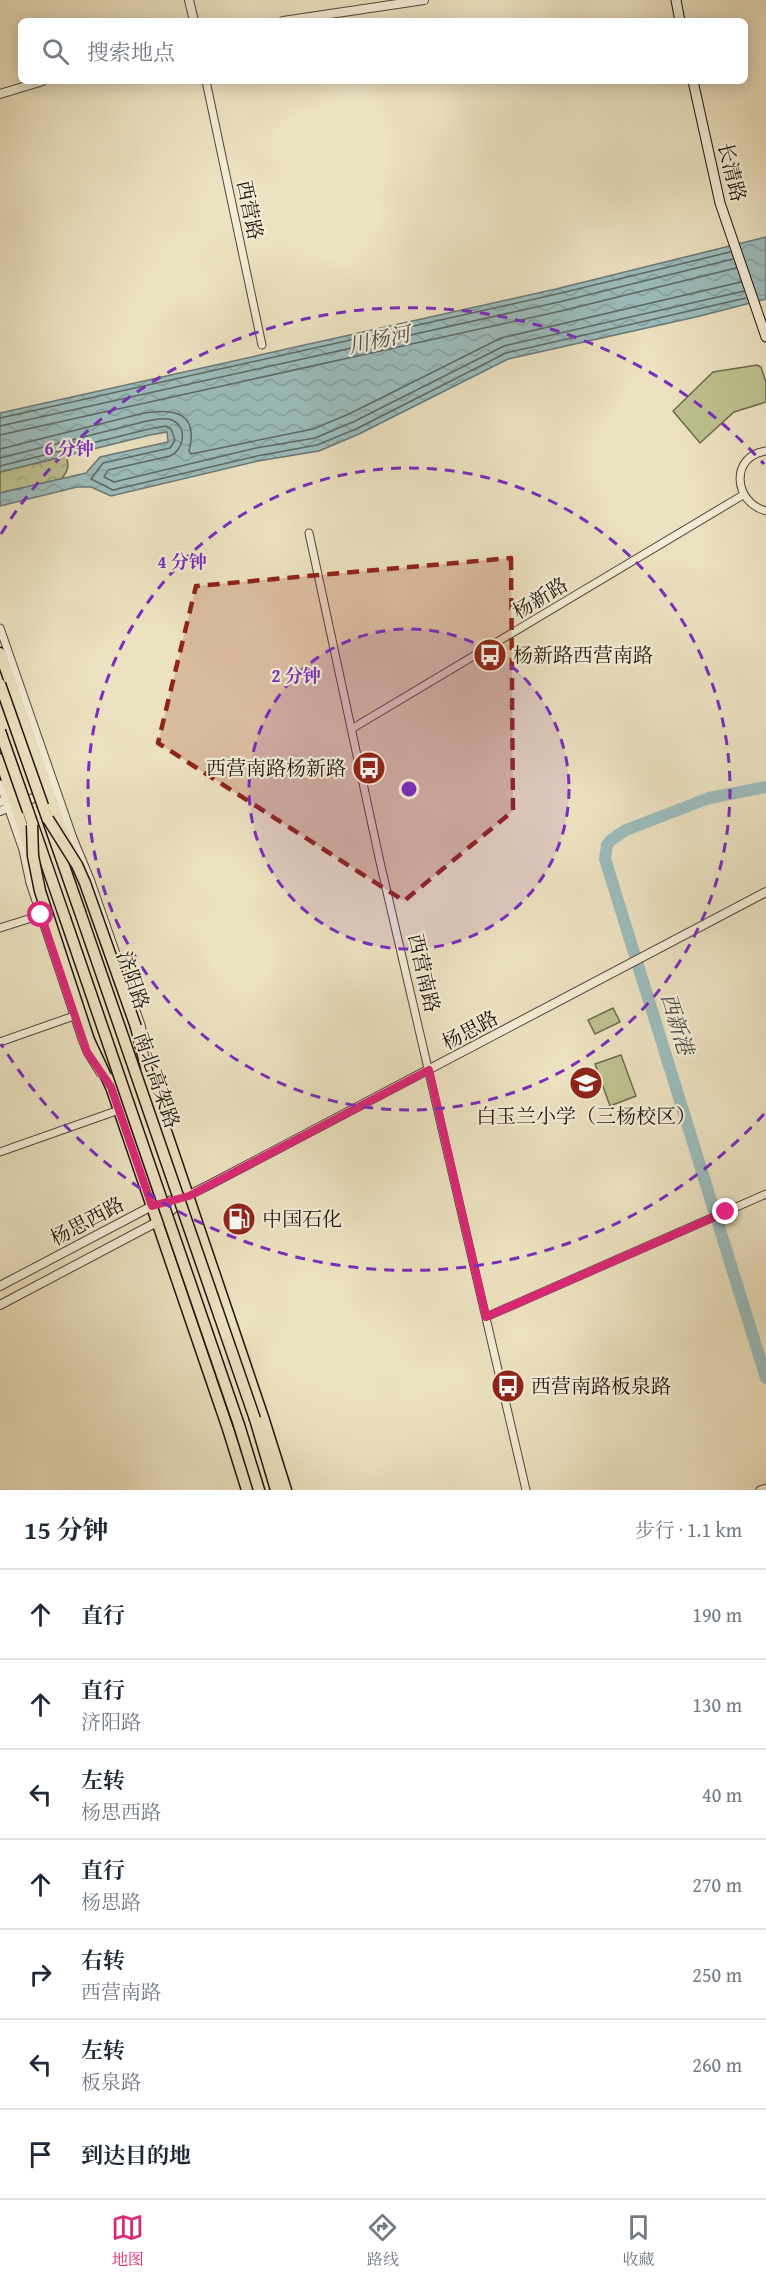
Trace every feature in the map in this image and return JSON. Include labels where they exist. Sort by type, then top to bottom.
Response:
[{"type":"main road","points":[[676,0],[679,18]]},
{"type":"main road","name":"长清路","points":[[694,84],[712,171],[727,224],[766,337]]},
{"type":"main road","name":"济阳路","points":[[0,653],[189,1196],[286,1490]]},
{"type":"main road","name":"南北高架路","points":[[0,684],[252,1410],[276,1490]]},
{"type":"main road","name":"南北高架路","points":[[0,731],[239,1425],[259,1490]]},
{"type":"main road","points":[[0,759],[7,800],[111,1087],[247,1490]]},
{"type":"main road","points":[[48,819],[77,865],[85,883],[136,1028],[148,1078]]},
{"type":"main road","points":[[32,825],[33,856],[40,891],[89,1040],[111,1087]]},
{"type":"street","points":[[189,0],[193,18]]},
{"type":"street","points":[[302,18],[424,0]]},
{"type":"street","points":[[0,94],[33,84]]},
{"type":"street","name":"西营路","points":[[207,84],[262,345]]},
{"type":"street","points":[[766,451],[751,456],[744,464],[740,474],[743,495],[751,504],[766,511]]},
{"type":"street","name":"杨新路","points":[[353,728],[743,495]]},
{"type":"street","name":"西营南路","points":[[309,533],[381,862],[526,1490]]},
{"type":"street","points":[[0,628],[141,1025],[148,1078]]},
{"type":"street","points":[[48,792],[7,800],[23,850],[30,883],[87,1052],[111,1087]]},
{"type":"street","name":"杨思路","points":[[189,1196],[766,892]]},
{"type":"street","points":[[0,928],[41,915]]},
{"type":"street","points":[[0,1042],[74,1016]]},
{"type":"street","points":[[0,1152],[119,1110]]},
{"type":"street","points":[[486,1317],[766,1194]]},
{"type":"street","name":"杨思西路","points":[[0,1286],[152,1206],[189,1196]]},
{"type":"street","name":"杨思西路","points":[[0,1305],[157,1222],[189,1196]]},
{"type":"street","points":[[760,1490],[766,1488]]},
{"type":"highlighted area","points":[[511,558],[513,811],[404,901],[158,743],[196,586]]},
{"type":"green space","points":[[757,365],[761,367],[766,382],[766,402],[734,412],[700,443],[673,411],[713,372]]},
{"type":"green space","points":[[66,456],[68,468],[61,479],[0,493],[0,472]]},
{"type":"green space","points":[[613,1008],[620,1022],[595,1034],[588,1020]]},
{"type":"green space","points":[[621,1055],[636,1096],[610,1106],[595,1064]]},
{"type":"water","name":"川杨河","points":[[766,237],[766,299],[508,359],[359,434],[319,451],[258,461],[111,496],[91,487],[77,487],[0,506],[0,493],[86,473],[100,457],[168,442],[167,432],[150,435],[0,472],[0,413],[556,289]]},
{"type":"waterway","name":"西新港","points":[[766,787],[709,798],[626,830],[607,845],[605,859],[766,1378]]},
{"type":"place","name":"杨新路西营南路","points":[[490,655]]},
{"type":"place","name":"西营南路杨新路","points":[[369,768]]},
{"type":"place","name":"白玉兰小学（三杨校区）","points":[[586,1083]]},
{"type":"place","name":"中国石化","points":[[239,1219]]},
{"type":"place","name":"西营南路板泉路","points":[[508,1386]]},
{"type":"route","points":[[41,915],[82,1039],[94,1064],[111,1087],[152,1206],[189,1196],[429,1070],[486,1317],[726,1212]]}]
